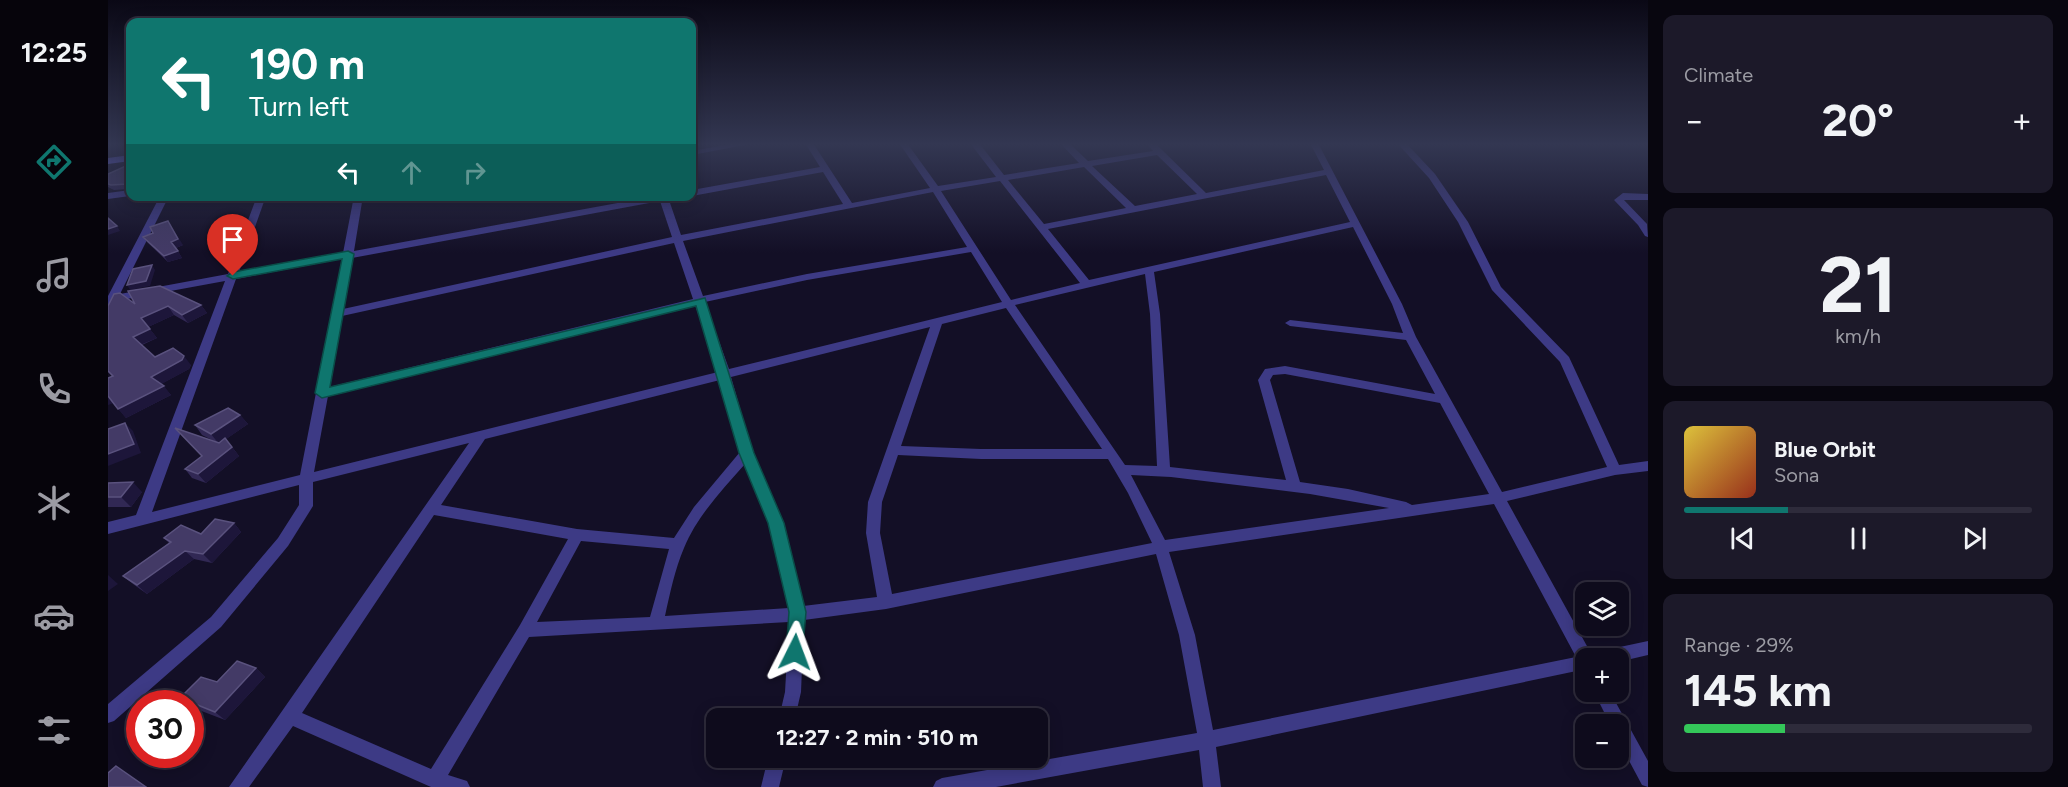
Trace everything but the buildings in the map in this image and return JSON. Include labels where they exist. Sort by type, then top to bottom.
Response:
[{"type":"street","points":[[696,192],[766,180]]},
{"type":"street","points":[[833,180],[849,206]]},
{"type":"street","points":[[931,180],[971,249],[1122,470],[1160,547],[1184,628],[1207,741],[1212,787]]},
{"type":"street","points":[[337,314],[678,239],[997,180]]},
{"type":"street","points":[[1003,180],[1087,284]]},
{"type":"street","points":[[1101,180],[1132,209]]},
{"type":"street","points":[[1188,180],[1205,197]]},
{"type":"street","points":[[1042,228],[1290,180]]},
{"type":"street","points":[[1332,180],[1397,304],[1410,337],[1579,648]]},
{"type":"street","points":[[1435,180],[1463,222],[1496,288],[1565,360],[1615,470]]},
{"type":"street","points":[[108,196],[126,194]]},
{"type":"street","points":[[1648,197],[1623,196],[1619,200],[1642,224],[1648,234]]},
{"type":"street","points":[[109,301],[162,201]]},
{"type":"street","points":[[142,519],[260,201]]},
{"type":"street","points":[[108,715],[216,622],[276,551],[306,506],[306,479],[358,201]]},
{"type":"street","points":[[109,301],[348,254],[645,201]]},
{"type":"street","points":[[668,201],[678,239],[724,373],[747,453],[776,523],[797,612],[793,692],[789,708]]},
{"type":"street","points":[[108,528],[1087,284],[1354,225]]},
{"type":"street","points":[[322,393],[701,301],[881,263],[971,249]]},
{"type":"street","points":[[1149,269],[1155,314],[1164,470]]},
{"type":"street","points":[[886,602],[873,533],[875,502],[937,321]]},
{"type":"street","points":[[1290,322],[1410,337]]},
{"type":"street","points":[[1294,484],[1264,380],[1269,372],[1285,370],[1446,400]]},
{"type":"street","points":[[238,787],[290,716],[482,435]]},
{"type":"street","points":[[892,450],[981,454],[1110,454]]},
{"type":"street","points":[[656,623],[678,544],[722,480],[747,453]]},
{"type":"street","points":[[525,630],[772,617],[886,602],[1160,547],[1497,498],[1615,470],[1648,466]]},
{"type":"street","points":[[1122,470],[1164,470],[1251,482],[1294,484],[1348,492],[1413,509]]},
{"type":"street","points":[[431,509],[577,535],[678,544]]},
{"type":"street","points":[[435,780],[525,630],[577,535]]},
{"type":"street","points":[[1629,652],[1648,648]]},
{"type":"street","points":[[942,787],[1091,763],[1207,741],[1575,663]]},
{"type":"street","points":[[1607,702],[1648,779]]},
{"type":"street","points":[[290,716],[435,780],[461,787]]},
{"type":"street","points":[[770,787],[775,768]]},
{"type":"route","points":[[233,276],[348,254],[322,393],[530,340],[701,301],[747,453],[776,523],[797,612],[795,652]]}]
